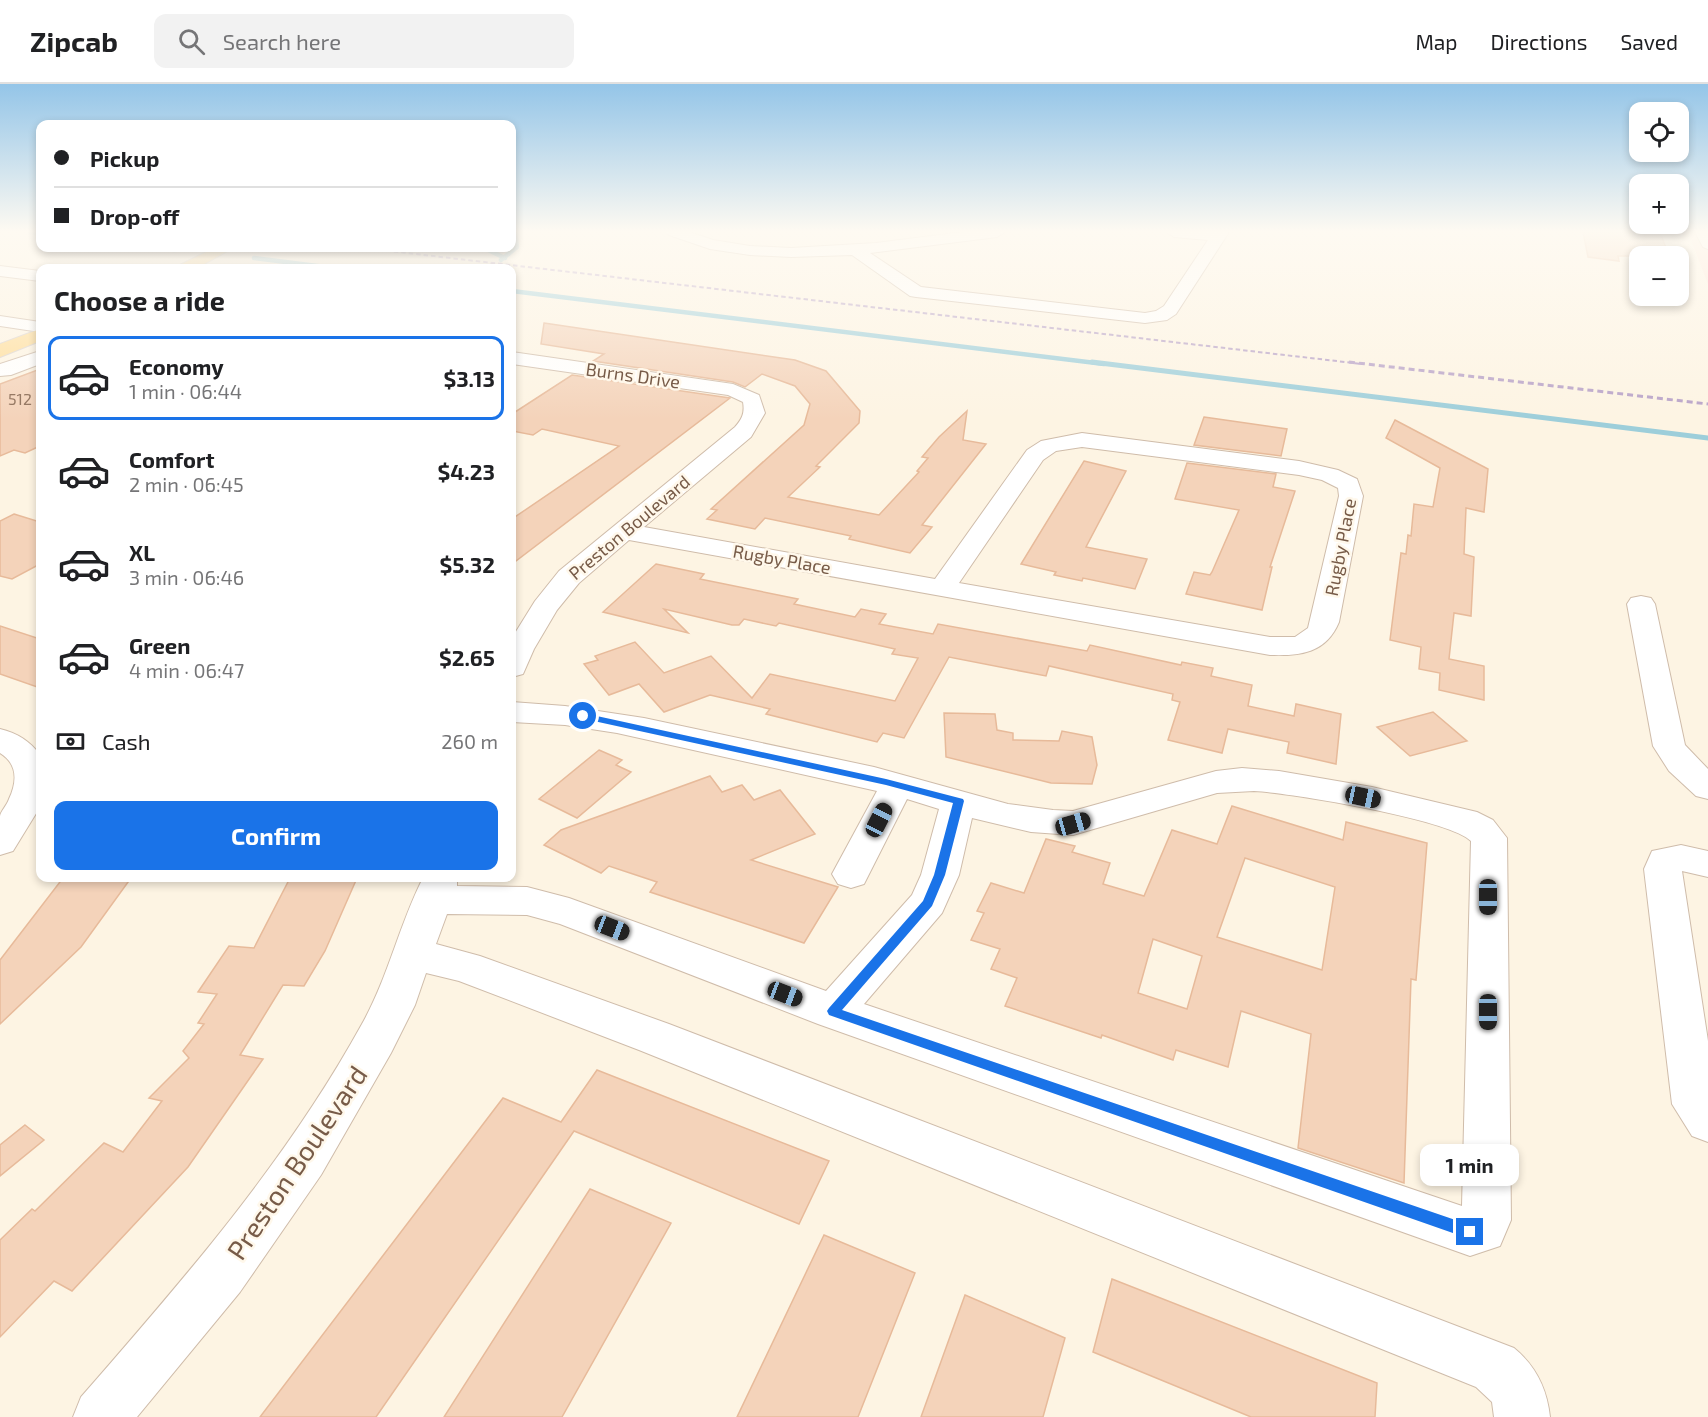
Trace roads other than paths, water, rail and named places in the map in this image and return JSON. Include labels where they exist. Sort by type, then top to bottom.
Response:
[{"type":"main road","points":[[0,351],[36,333]]},
{"type":"street","points":[[935,294],[1145,318],[1161,316],[1170,310],[1180,294]]},
{"type":"street","points":[[0,321],[36,330]]},
{"type":"street","points":[[0,329],[36,331]]},
{"type":"street","points":[[1,372],[36,359]]},
{"type":"street","name":"Burns Drive","points":[[516,359],[720,387],[752,399]]},
{"type":"street","points":[[520,378],[546,363]]},
{"type":"street","name":"Preston Boulevard","points":[[516,657],[554,592],[585,561],[743,432],[755,417],[756,409],[752,399]]},
{"type":"street","name":"Rugby Place","points":[[622,531],[942,588],[1270,646],[1298,645],[1309,642],[1322,630],[1351,490],[1341,479],[1299,468],[1099,441],[1058,443],[1035,455],[942,588]]},
{"type":"street","points":[[1641,604],[1669,746],[1682,763],[1708,788]]},
{"type":"street","points":[[437,889],[527,901],[569,912],[833,1011],[1451,1226],[1470,1232],[1482,1229],[1486,1220],[1489,838],[1480,829],[1464,821],[1343,792],[1250,778],[1216,782],[1073,824],[1056,824],[1015,816],[897,785],[583,716],[516,712]]},
{"type":"street","points":[[0,739],[23,753],[32,766],[33,781],[29,795],[0,842]]},
{"type":"street","points":[[851,874],[897,785]]},
{"type":"street","points":[[833,1011],[928,903],[940,875],[959,801]]},
{"type":"street","points":[[1708,864],[1681,858],[1665,860],[1663,869],[1695,1104],[1708,1122]]},
{"type":"street","name":"Preston Boulevard","points":[[101,1417],[222,1274],[304,1161],[376,1040],[394,1005],[415,954],[437,889]]},
{"type":"street","points":[[415,954],[466,968],[654,1037],[1495,1367],[1510,1379],[1520,1398],[1522,1417]]},
{"type":"waterway","points":[[538,294],[1104,364]]},
{"type":"waterway","points":[[1092,362],[1708,438]]},
{"type":"railway","points":[[762,294],[1362,364]]},
{"type":"railway","points":[[1349,362],[1708,404]]}]
